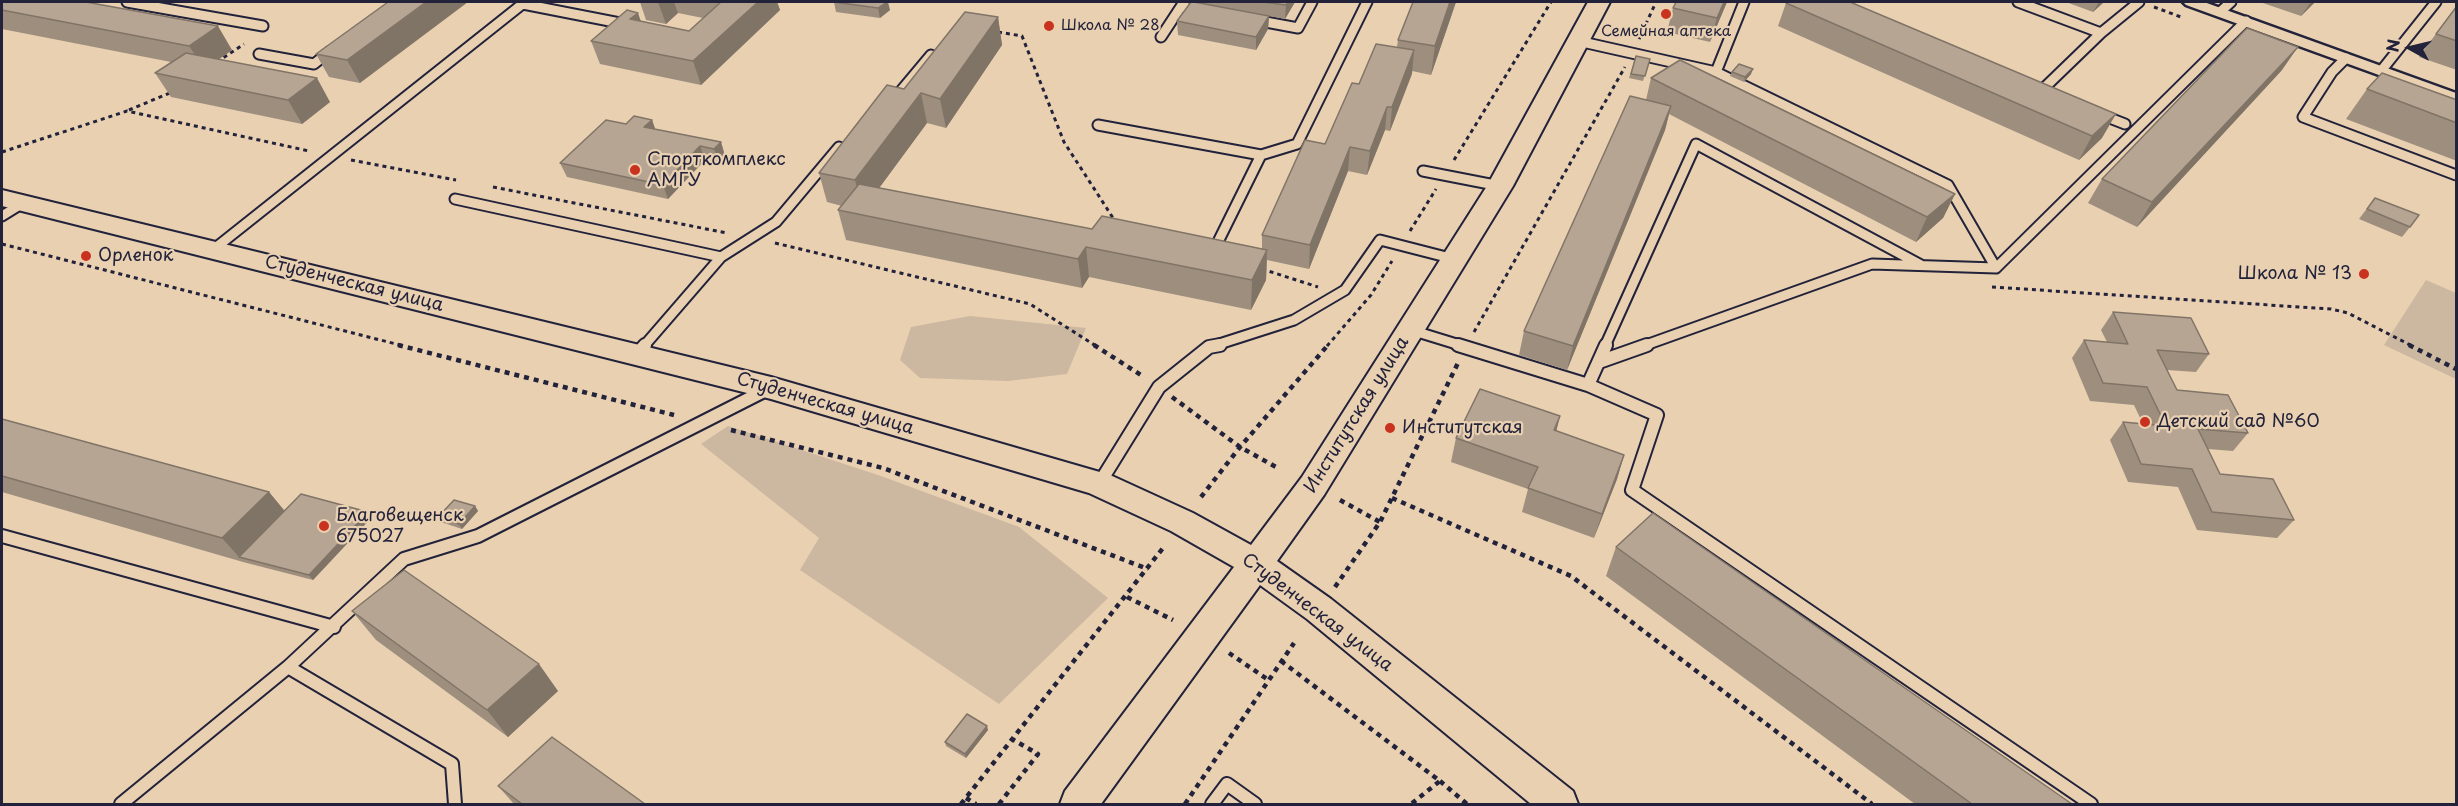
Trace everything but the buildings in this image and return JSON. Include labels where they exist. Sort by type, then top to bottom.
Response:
[{"type":"street","name":"Институтская улица","points":[[1079,804],[1255,562],[1314,486],[1500,186],[1599,2]]},
{"type":"street","points":[[2191,2],[2225,7],[2246,21],[2457,98]]},
{"type":"street","name":"Студенческая улица","points":[[9,206],[214,249],[771,388],[1099,484],[1182,522],[1255,562],[1319,609],[1559,804]]},
{"type":"lane","points":[[127,2],[262,26]]},
{"type":"lane","points":[[1251,19],[1298,28],[1312,2]]},
{"type":"lane","points":[[1098,125],[1261,155],[1297,144],[1367,2]]},
{"type":"lane","points":[[1716,72],[1744,2]]},
{"type":"lane","points":[[2018,2],[2101,33]]},
{"type":"lane","points":[[2042,90],[2101,33],[2139,2]]},
{"type":"lane","points":[[2381,71],[2436,2]]},
{"type":"lane","points":[[214,249],[524,3],[638,26]]},
{"type":"lane","points":[[1161,37],[1182,4],[1216,13]]},
{"type":"lane","points":[[1599,362],[1872,264],[1996,268],[2246,21]]},
{"type":"lane","points":[[1578,41],[1716,72],[1948,185],[1996,268]]},
{"type":"lane","points":[[259,54],[314,64],[333,50]]},
{"type":"lane","points":[[883,107],[892,102],[935,51]]},
{"type":"lane","points":[[2346,58],[2332,72],[2303,117],[2457,175]]},
{"type":"lane","points":[[2032,85],[2063,98]]},
{"type":"lane","points":[[2094,111],[2126,124]]},
{"type":"lane","points":[[637,354],[722,257],[776,222],[843,143]]},
{"type":"lane","points":[[1588,385],[1696,144],[1923,266]]},
{"type":"lane","points":[[1202,250],[1213,252],[1261,155]]},
{"type":"lane","points":[[1424,171],[1500,186]]},
{"type":"lane","points":[[455,199],[722,257]]},
{"type":"lane","points":[[1099,484],[1159,387],[1209,347],[1228,343],[1294,320],[1339,294],[1345,290],[1380,240],[1455,259]]},
{"type":"lane","points":[[1411,330],[1588,385],[1657,415],[1632,490],[2091,804]]},
{"type":"lane","points":[[121,804],[288,667],[334,627],[404,559],[478,536],[771,388]]},
{"type":"lane","points":[[2,536],[334,627]]},
{"type":"lane","points":[[288,667],[452,764],[455,804]]},
{"type":"lane","points":[[1212,804],[1227,784],[1256,804]]},
{"type":"path","points":[[1333,589],[1380,522],[1466,347],[1633,53],[1656,2]]},
{"type":"path","points":[[989,31],[1022,36],[1064,142],[1120,227]]},
{"type":"path","points":[[208,68],[253,38]]},
{"type":"path","points":[[2,152],[127,111],[180,87]]},
{"type":"path","points":[[127,111],[329,156],[458,181]]},
{"type":"path","points":[[482,185],[752,238],[1030,304],[1159,387],[1240,447],[1276,467]]},
{"type":"path","points":[[2,244],[883,468],[1148,569]]},
{"type":"path","points":[[1255,266],[1339,294]]},
{"type":"path","points":[[1988,287],[2331,309],[2349,313],[2457,369]]},
{"type":"path","points":[[1392,498],[1570,576],[1872,804]]},
{"type":"path","points":[[1340,500],[1380,522]]},
{"type":"path","points":[[961,804],[1127,597],[1163,548]]},
{"type":"path","points":[[1127,597],[1173,620]]},
{"type":"path","points":[[1185,804],[1294,643]]},
{"type":"path","points":[[1229,653],[1267,680]]},
{"type":"path","points":[[1281,660],[1467,804]]},
{"type":"path","points":[[999,804],[1038,754],[1012,739]]},
{"type":"path","points":[[1411,804],[1440,781]]},
{"type":"path","points":[[966,798],[976,804]]},
{"type":"shaded area","points":[[2426,280],[2456,293],[2456,379],[2384,345]]},
{"type":"shaded area","points":[[970,316],[1086,328],[1067,374],[1008,381],[920,378],[900,360],[911,327]]},
{"type":"shaded area","points":[[728,426],[881,476],[1019,527],[1108,598],[999,704],[800,570],[819,538],[701,444]]},
{"type":"place","name":"Семейная аптека","points":[[1666,14]]},
{"type":"place","name":"Школа № 28","points":[[1049,26]]},
{"type":"place","name":"Спорткомплекс АМГУ","points":[[635,170]]},
{"type":"place","name":"Орленок","points":[[86,256]]},
{"type":"place","name":"Школа № 13","points":[[2364,274]]},
{"type":"place","name":"Детский сад №60","points":[[2145,422]]},
{"type":"place","name":"Институтская","points":[[1390,428]]},
{"type":"place","name":"Благовещенск 675027","points":[[324,526]]}]
